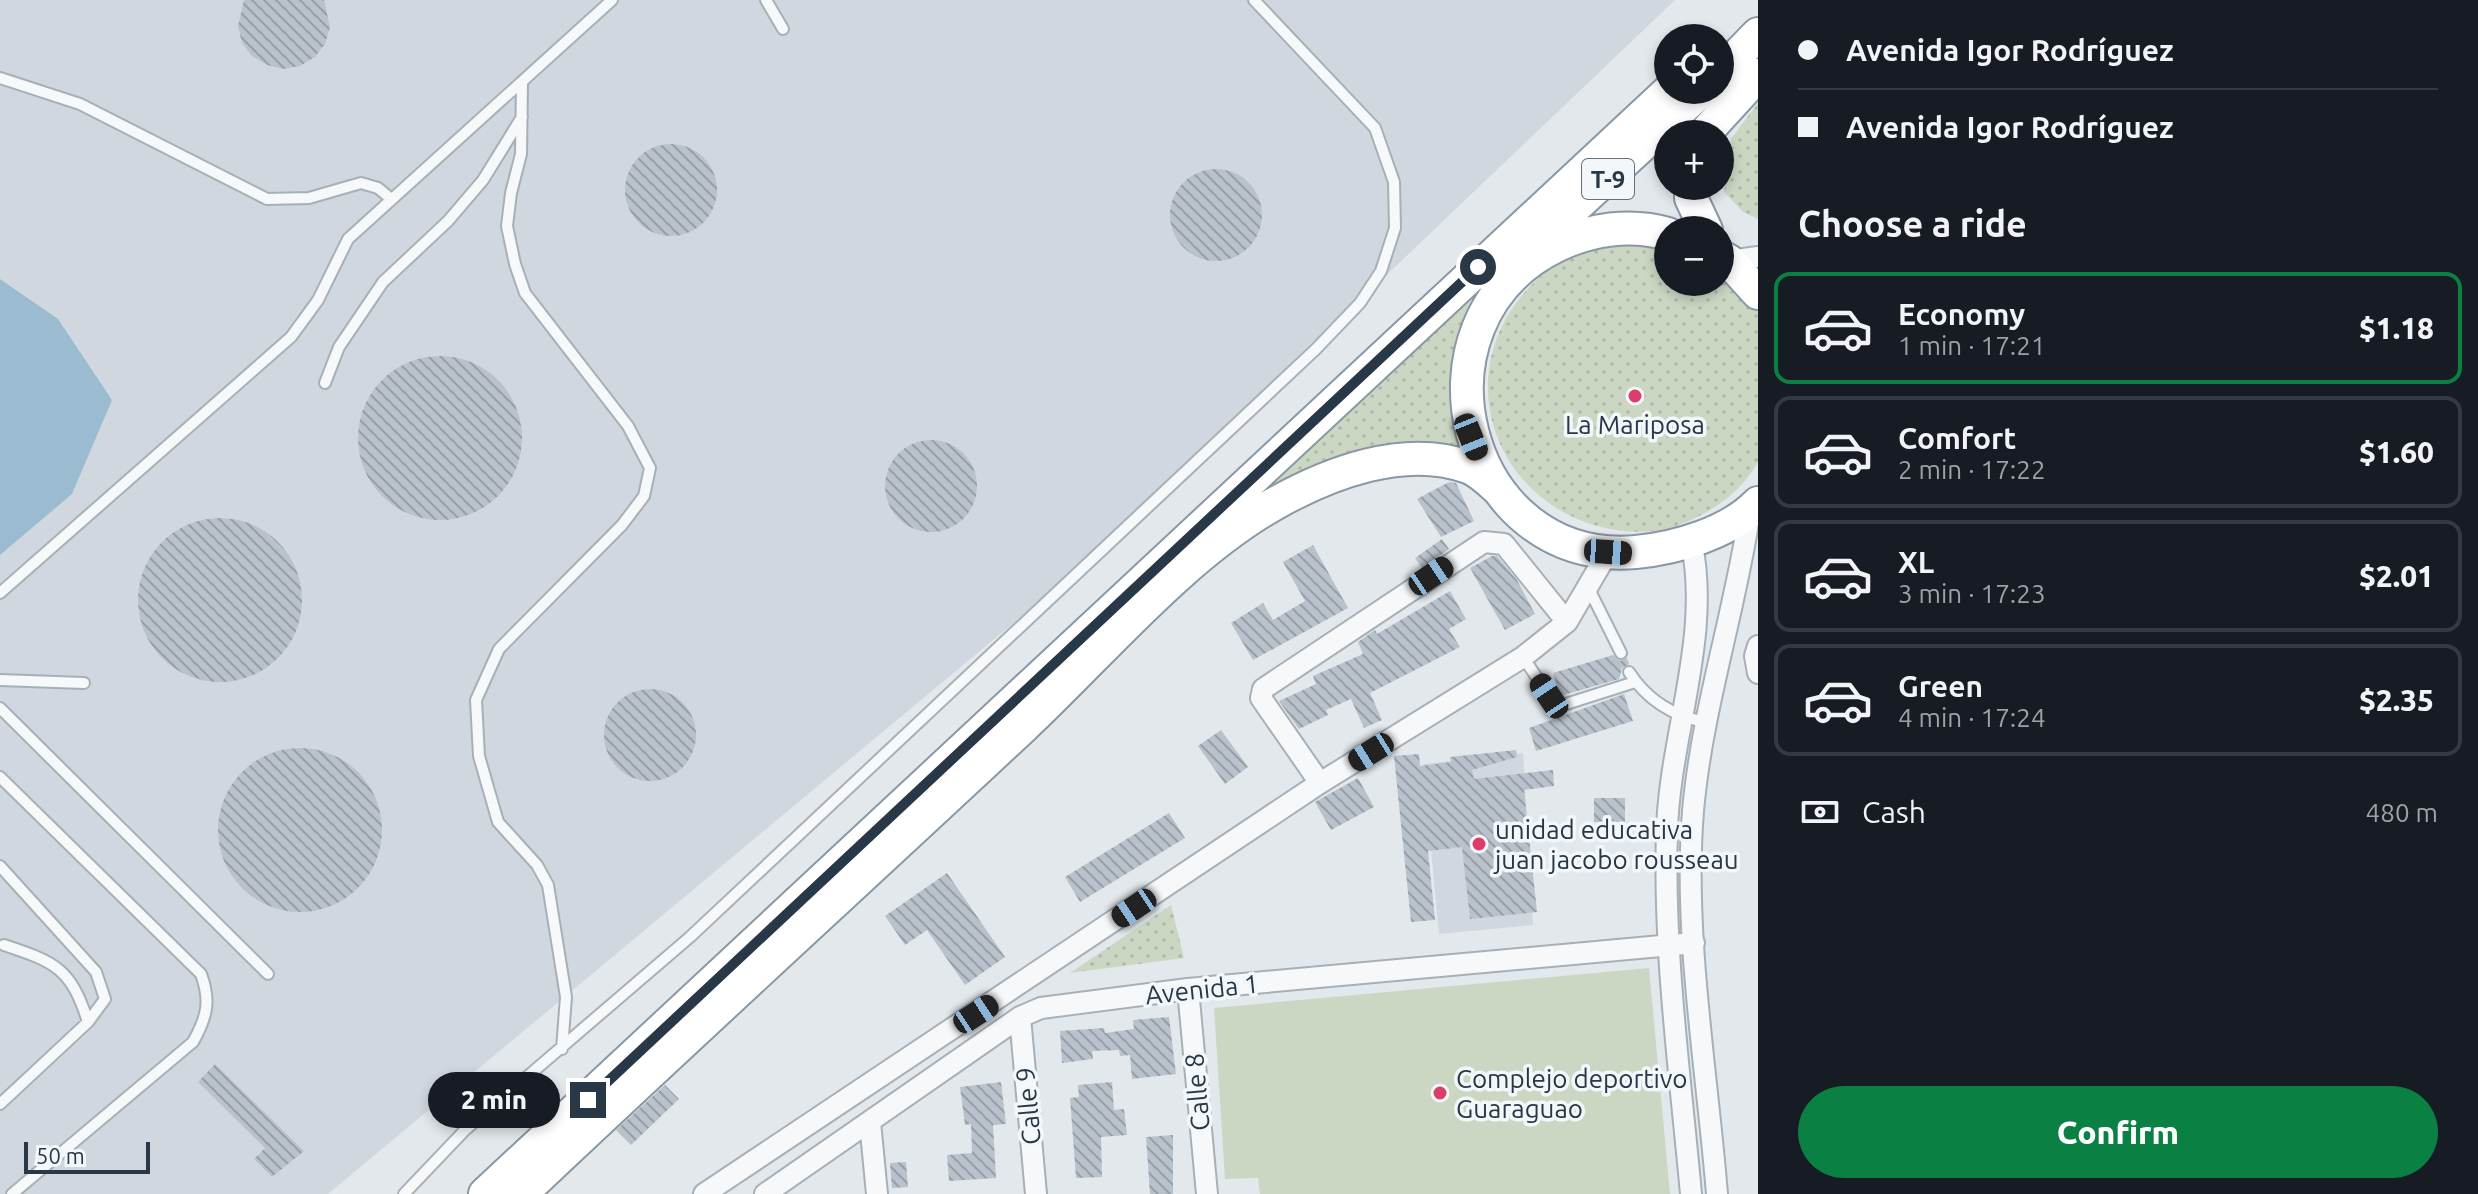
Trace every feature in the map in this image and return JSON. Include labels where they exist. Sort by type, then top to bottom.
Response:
[{"type":"highway","points":[[1734,31],[1758,10]]},
{"type":"highway","points":[[1734,59],[1758,34]]},
{"type":"highway","points":[[1717,120],[1758,75]]},
{"type":"highway","name":"T-9","points":[[485,1194],[1655,104]]},
{"type":"highway","name":"T-9","points":[[1498,489],[1471,437],[1465,379],[1480,323],[1549,231],[1687,104]]},
{"type":"highway","name":"T-9","points":[[1427,314],[1480,285],[1516,272],[1556,246],[1599,231],[1629,229],[1654,232]]},
{"type":"highway","points":[[1736,258],[1758,293]]},
{"type":"highway","name":"T-9","points":[[521,1194],[1013,736],[1181,573],[1236,527],[1297,493],[1371,464],[1444,461],[1468,467],[1541,528],[1567,541],[1608,552],[1658,550],[1691,540],[1754,507]]},
{"type":"street","points":[[1717,1194],[1694,943],[1690,854],[1705,722],[1754,507]]},
{"type":"street","points":[[1691,540],[1699,586],[1698,610],[1680,717],[1667,827],[1669,946],[1691,1194]]},
{"type":"street","points":[[1320,783],[1261,698],[1263,689],[1484,542],[1504,544],[1567,622]]},
{"type":"street","points":[[704,1194],[1320,783],[1523,657],[1567,622],[1608,552]]},
{"type":"street","points":[[1758,646],[1755,656],[1758,673]]},
{"type":"street","name":"Avenida 1","points":[[765,1194],[1020,1017],[1041,1008],[1188,989],[1694,943]]},
{"type":"street","name":"Calle 8","points":[[1188,989],[1207,1194]]},
{"type":"street","name":"Calle 9","points":[[1020,1017],[1036,1194]]},
{"type":"street","points":[[870,1122],[877,1194]]},
{"type":"lane","points":[[0,593],[291,337],[318,300],[348,239],[612,0]]},
{"type":"lane","points":[[766,0],[783,29]]},
{"type":"lane","points":[[404,1194],[465,1130],[702,926],[1360,303],[1381,271],[1395,228],[1394,182],[1386,156],[1375,128],[1254,0]]},
{"type":"lane","points":[[0,78],[80,104],[267,199],[309,198],[361,183],[378,188],[390,198]]},
{"type":"lane","points":[[522,84],[524,115],[521,154],[507,226],[515,264],[525,293],[628,426],[650,468],[644,496],[622,525],[499,649],[476,700],[479,756],[498,822],[537,865],[548,885],[566,997],[562,1049]]},
{"type":"lane","points":[[325,383],[339,347],[383,282],[448,221],[483,180],[524,115]]},
{"type":"lane","points":[[1589,589],[1621,653]]},
{"type":"lane","points":[[1523,657],[1554,703],[1563,705],[1632,677],[1648,695],[1680,717],[1705,722]]},
{"type":"lane","points":[[0,680],[84,683]]},
{"type":"lane","points":[[0,708],[268,974]]},
{"type":"lane","points":[[0,777],[201,974],[208,992],[207,1018],[193,1042],[12,1194]]},
{"type":"lane","points":[[0,866],[96,972],[105,999],[88,1022],[0,1104]]},
{"type":"lane","points":[[4,945],[48,960],[77,988],[88,1022]]},
{"type":"shaded area","points":[[0,0],[1675,0],[1077,570],[328,1194],[0,1194]]},
{"type":"shaded area","name":"unidad educativa juan jacobo rousseau","points":[[1523,753],[1533,925],[1439,934],[1423,764]]},
{"type":"green space","points":[[1758,103],[1758,219],[1743,212],[1732,200],[1734,135]]},
{"type":"green space","points":[[1630,240],[1654,243],[1654,296],[1734,296],[1734,283],[1758,310],[1758,462],[1726,499],[1674,527],[1642,532],[1621,531],[1564,513],[1534,491],[1511,464],[1495,432],[1488,397],[1490,362],[1502,326],[1524,293],[1550,268],[1574,253]]},
{"type":"green space","points":[[1470,298],[1458,453],[1266,494],[1257,484]]},
{"type":"green space","points":[[1171,905],[1184,958],[1070,973]]},
{"type":"green space","name":"Complejo deportivo Guaraguao","points":[[1649,968],[1670,1194],[1260,1194],[1258,1178],[1225,1179],[1214,1008]]},
{"type":"water","points":[[0,279],[58,319],[112,400],[72,494],[0,555]]},
{"type":"building","points":[[244,0],[324,0],[330,27],[325,44],[315,57],[300,66],[283,69],[267,65],[252,56],[242,43],[238,26]]},
{"type":"building","points":[[671,144],[688,148],[703,158],[713,173],[717,190],[713,207],[703,222],[688,232],[671,236],[654,232],[639,222],[629,207],[625,190],[629,173],[639,158],[654,148]]},
{"type":"building","points":[[1216,169],[1233,173],[1248,183],[1258,198],[1262,215],[1258,232],[1248,247],[1233,257],[1216,261],[1199,257],[1184,247],[1174,232],[1170,215],[1174,198],[1184,183],[1199,173]]},
{"type":"building","points":[[440,356],[471,363],[498,380],[515,407],[522,438],[515,469],[498,496],[471,513],[440,520],[409,513],[382,496],[365,469],[358,438],[365,407],[382,380],[409,363]]},
{"type":"building","points":[[931,440],[948,444],[963,454],[973,469],[977,486],[973,503],[963,518],[948,528],[931,532],[914,528],[899,518],[889,503],[885,486],[889,469],[899,454],[914,444]]},
{"type":"building","points":[[1449,482],[1456,483],[1474,521],[1441,537],[1417,499]]},
{"type":"building","points":[[220,518],[251,524],[278,542],[296,569],[302,600],[296,631],[278,658],[251,676],[220,682],[189,676],[162,658],[144,631],[138,600],[144,569],[162,542],[189,524]]},
{"type":"building","points":[[1442,539],[1449,549],[1422,568],[1415,558]]},
{"type":"building","points":[[1313,545],[1348,608],[1253,660],[1231,623],[1263,603],[1273,620],[1305,601],[1283,562]]},
{"type":"building","points":[[1497,556],[1517,580],[1535,614],[1505,630],[1470,568]]},
{"type":"building","points":[[1450,591],[1466,619],[1449,629],[1460,647],[1370,693],[1382,720],[1364,728],[1351,699],[1326,710],[1328,715],[1299,729],[1279,701],[1316,684],[1313,676],[1363,654],[1358,642],[1375,630],[1377,634]]},
{"type":"building","points":[[1613,655],[1620,661],[1627,658],[1629,664],[1622,668],[1619,679],[1560,696],[1553,673]]},
{"type":"building","points":[[650,689],[667,693],[682,703],[692,718],[696,735],[692,752],[682,767],[667,777],[650,781],[633,777],[618,767],[608,752],[604,735],[608,718],[618,703],[633,693]]},
{"type":"building","points":[[1624,694],[1633,721],[1536,751],[1529,728]]},
{"type":"building","points":[[1221,730],[1248,767],[1225,784],[1198,746]]},
{"type":"building","points":[[300,748],[331,755],[358,772],[375,799],[382,830],[375,861],[358,888],[331,905],[300,912],[269,905],[242,888],[225,861],[218,830],[225,799],[242,772],[269,755]]},
{"type":"building","name":"unidad educativa juan jacobo rousseau","points":[[1516,750],[1517,757],[1472,770],[1474,779],[1553,770],[1554,786],[1524,790],[1537,912],[1470,919],[1462,847],[1428,851],[1435,920],[1411,922],[1394,756],[1419,754],[1420,766],[1451,762],[1450,757]]},
{"type":"building","points":[[1358,778],[1374,807],[1331,830],[1315,802]]},
{"type":"building","points":[[1594,798],[1625,798],[1625,822],[1594,822]]},
{"type":"building","points":[[1169,813],[1185,838],[1080,902],[1065,877]]},
{"type":"building","points":[[947,873],[1005,957],[965,985],[927,930],[905,945],[885,916]]},
{"type":"building","points":[[1169,1017],[1176,1074],[1132,1079],[1130,1055],[1120,1056],[1119,1050],[1092,1051],[1093,1059],[1062,1063],[1060,1031],[1104,1028],[1105,1033],[1134,1029],[1133,1020]]},
{"type":"building","points":[[215,1064],[304,1151],[272,1177],[254,1159],[265,1148],[198,1082]]},
{"type":"building","points":[[1001,1082],[1006,1124],[993,1125],[996,1178],[949,1181],[947,1155],[972,1153],[971,1124],[965,1125],[960,1087]]},
{"type":"building","points":[[1112,1082],[1114,1110],[1124,1109],[1127,1135],[1101,1137],[1102,1177],[1076,1178],[1070,1098],[1079,1097],[1078,1085]]},
{"type":"building","points":[[665,1085],[679,1099],[631,1145],[616,1130]]},
{"type":"building","points":[[1173,1135],[1173,1194],[1150,1194],[1146,1137]]},
{"type":"building","points":[[906,1162],[908,1187],[892,1188],[890,1163]]},
{"type":"place","name":"La Mariposa","points":[[1635,396]]},
{"type":"place","name":"unidad educativa juan jacobo rousseau","points":[[1479,844]]},
{"type":"place","name":"Complejo deportivo Guaraguao","points":[[1440,1093]]},
{"type":"route","points":[[588,1100],[1478,267]]}]
